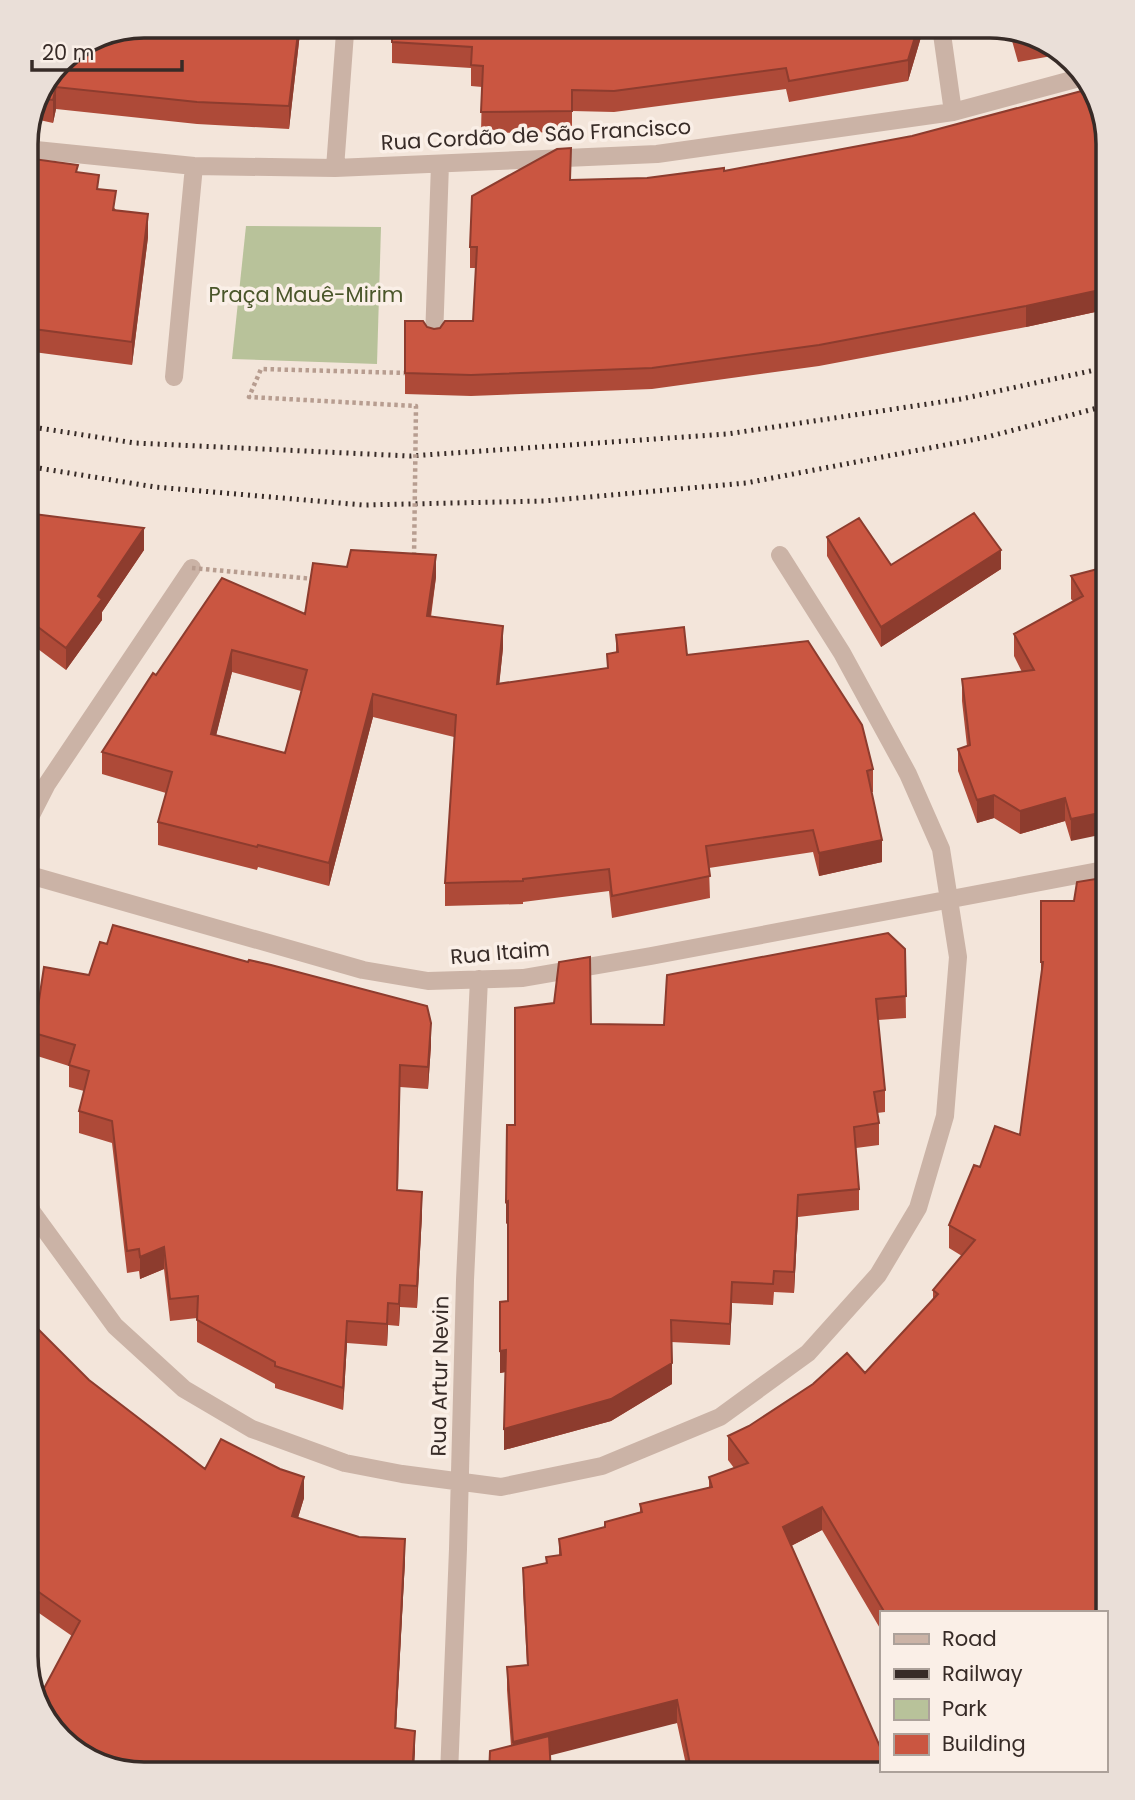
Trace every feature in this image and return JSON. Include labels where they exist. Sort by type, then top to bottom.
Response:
[{"type":"street","points":[[335,169],[345,38]]},
{"type":"street","points":[[943,39],[953,112]]},
{"type":"street","name":"Rua Cordão de São Francisco","points":[[39,150],[194,166],[335,169],[657,154],[953,112],[1074,80]]},
{"type":"street","points":[[435,339],[440,164]]},
{"type":"street","points":[[174,377],[194,166]]},
{"type":"street","points":[[38,1221],[115,1326],[184,1389],[252,1429],[345,1462],[460,1482],[501,1488],[602,1466],[720,1418],[808,1353],[878,1275],[918,1208],[945,1116],[958,957],[941,849],[908,774],[842,653],[780,555]]},
{"type":"street","points":[[39,800],[192,568]]},
{"type":"street","name":"Rua Itaim","points":[[39,878],[363,970],[428,981],[523,978],[1096,872]]},
{"type":"street","name":"Rua Artur Nevin","points":[[449,1761],[465,1280],[479,979]]},
{"type":"path","points":[[414,566],[416,406],[248,397],[261,369],[433,373],[435,339]]},
{"type":"path","points":[[192,568],[325,580]]},
{"type":"green space","name":"Praça Mauê-Mirim","points":[[246,226],[381,227],[377,364],[232,359]]},
{"type":"building","points":[[144,38],[297,38],[289,106],[197,102],[56,87],[53,100],[49,100],[56,86],[69,69],[86,56],[124,41]]},
{"type":"building","points":[[392,38],[914,39],[908,60],[789,81],[786,68],[614,91],[572,90],[572,111],[481,112],[483,66],[471,65],[472,47],[392,42]]},
{"type":"building","points":[[1082,91],[1091,110],[1096,144],[1096,291],[819,345],[652,368],[471,375],[405,373],[405,321],[423,321],[427,327],[434,329],[440,328],[445,321],[473,321],[477,247],[470,247],[472,196],[557,149],[571,148],[570,180],[647,178],[724,168],[724,171],[912,136]]},
{"type":"building","points":[[39,160],[78,165],[76,172],[99,175],[97,189],[116,191],[113,210],[148,214],[132,342],[39,330]]},
{"type":"building","points":[[974,513],[1001,550],[881,627],[827,537],[859,518],[891,565]]},
{"type":"building","points":[[39,515],[144,528],[98,596],[102,599],[66,648],[39,628]]},
{"type":"building","points":[[351,550],[436,555],[427,616],[503,626],[497,684],[608,668],[607,654],[618,652],[616,635],[684,627],[687,655],[808,641],[862,725],[873,769],[867,771],[882,840],[819,853],[813,830],[706,846],[710,876],[612,896],[609,869],[523,881],[445,883],[456,715],[373,694],[329,863],[158,822],[172,772],[102,752],[153,673],[156,675],[222,578],[305,614],[313,563],[347,567]],"holes":[[[232,650],[307,670],[285,753],[211,734]]]},
{"type":"building","points":[[1096,569],[1096,814],[1071,819],[1065,798],[1020,811],[994,795],[977,800],[958,749],[970,745],[962,679],[1034,670],[1014,634],[1083,596],[1071,576]]},
{"type":"building","points":[[1096,879],[1096,1611],[884,1611],[822,1507],[783,1527],[880,1747],[880,1762],[689,1762],[677,1700],[513,1742],[507,1667],[528,1665],[523,1568],[547,1563],[546,1557],[561,1555],[559,1539],[605,1527],[605,1522],[642,1512],[640,1504],[712,1487],[709,1477],[748,1463],[728,1436],[749,1426],[813,1384],[847,1353],[865,1373],[938,1294],[933,1290],[975,1240],[949,1225],[974,1165],[980,1167],[995,1126],[1020,1135],[1043,962],[1041,901],[1074,901],[1077,882]]},
{"type":"building","points":[[113,925],[248,962],[249,960],[271,965],[427,1006],[431,1023],[428,1067],[400,1065],[397,1190],[422,1192],[417,1286],[400,1285],[399,1304],[388,1303],[387,1324],[347,1321],[343,1388],[275,1366],[275,1362],[197,1320],[198,1296],[170,1299],[164,1247],[140,1257],[139,1249],[127,1251],[112,1121],[79,1111],[89,1071],[69,1065],[75,1045],[38,1034],[38,1004],[44,967],[89,975],[100,942],[107,944]]},
{"type":"building","points":[[888,933],[905,949],[906,996],[876,999],[885,1090],[874,1092],[879,1123],[854,1127],[859,1189],[798,1195],[794,1272],[774,1271],[773,1284],[732,1282],[730,1324],[671,1320],[672,1363],[611,1399],[504,1429],[506,1350],[500,1351],[500,1302],[508,1301],[507,1125],[515,1125],[515,1008],[554,1003],[559,962],[590,957],[591,1024],[664,1025],[667,975]]},
{"type":"building","points":[[38,1329],[89,1380],[205,1469],[221,1439],[280,1469],[304,1477],[292,1516],[359,1537],[405,1539],[395,1728],[415,1731],[413,1761],[137,1761],[98,1751],[65,1725],[49,1702],[44,1688],[80,1621],[38,1591]]},
{"type":"building","points":[[549,1736],[550,1761],[490,1761],[490,1751]]},
{"type":"railway","points":[[39,428],[135,443],[410,456],[727,434],[961,399],[1096,370]]},
{"type":"railway","points":[[39,468],[155,487],[363,505],[544,501],[746,483],[987,437],[1096,408]]}]
